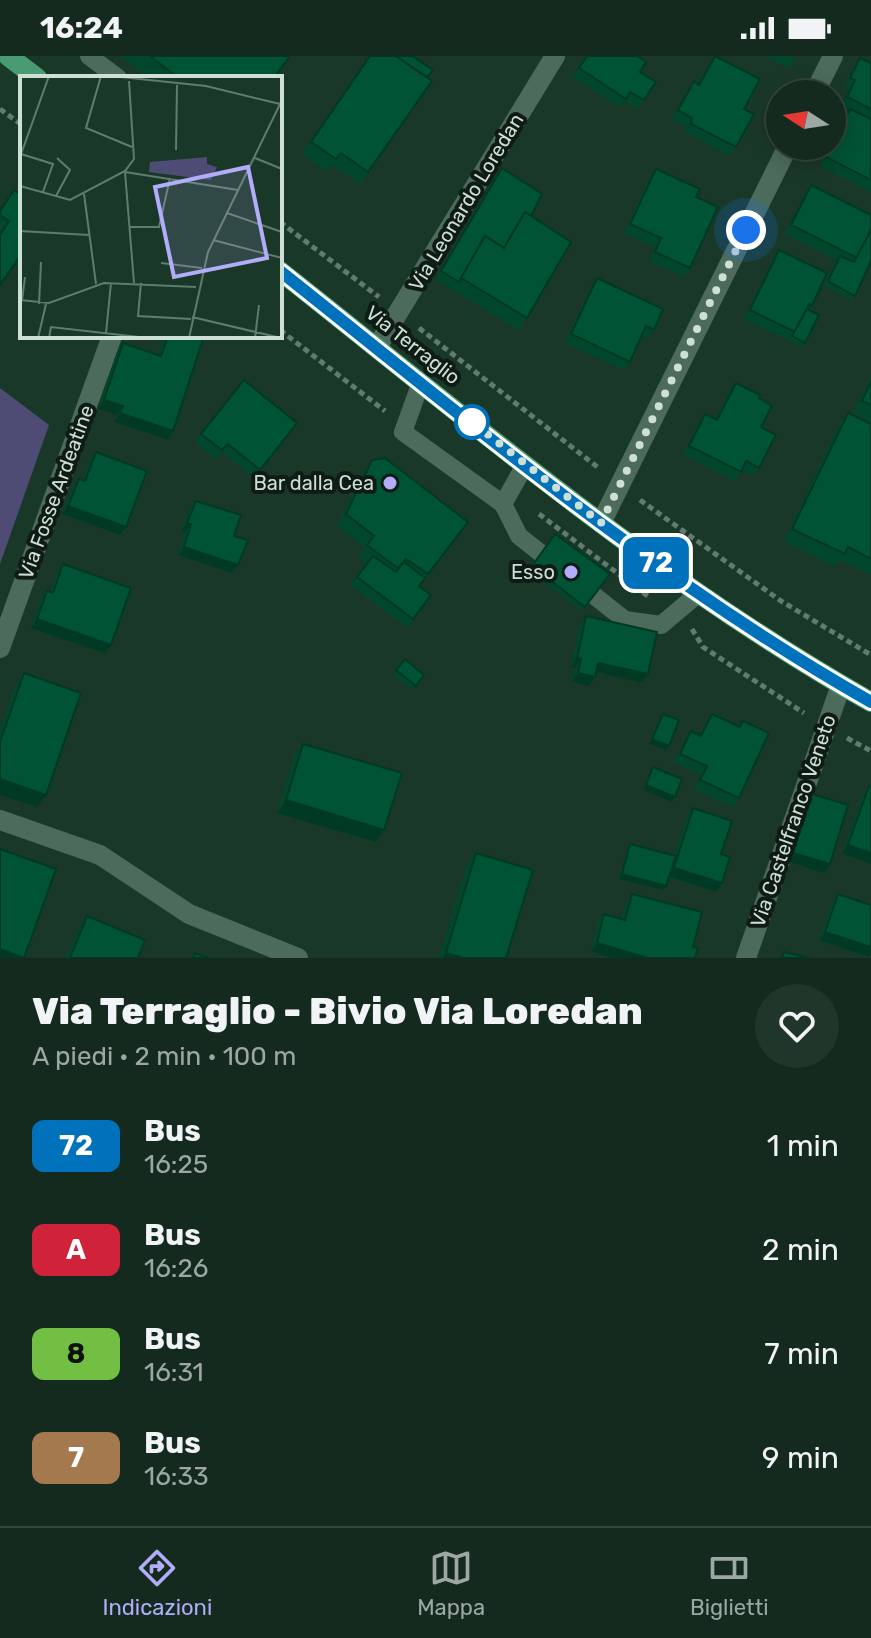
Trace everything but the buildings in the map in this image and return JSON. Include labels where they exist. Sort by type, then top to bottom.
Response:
[{"type":"main road","points":[[8,56],[34,76]]},
{"type":"main road","name":"Via Terraglio","points":[[282,273],[601,523],[699,593],[871,702]]},
{"type":"street","name":"Via Leonardo Loredan","points":[[377,347],[555,56]]},
{"type":"street","points":[[821,80],[833,56]]},
{"type":"street","points":[[601,523],[781,160]]},
{"type":"street","name":"Via Fosse Ardeatine","points":[[0,648],[111,338]]},
{"type":"street","name":"Via Castelfranco Veneto","points":[[746,958],[841,685]]},
{"type":"street","points":[[0,820],[100,855],[189,914],[298,958]]},
{"type":"lane","points":[[89,56],[115,76]]},
{"type":"lane","points":[[421,382],[403,432],[503,504],[519,536],[625,620],[661,625],[699,593]]},
{"type":"lane","points":[[503,504],[525,465]]},
{"type":"path","points":[[0,109],[20,124]]},
{"type":"path","points":[[282,224],[382,299]]},
{"type":"path","points":[[414,324],[608,475]]},
{"type":"path","points":[[282,332],[379,408]]},
{"type":"path","points":[[631,494],[781,601],[871,655]]},
{"type":"path","points":[[536,512],[654,600]]},
{"type":"path","points":[[703,647],[814,719]]},
{"type":"path","points":[[836,732],[871,751]]},
{"type":"shaded area","points":[[0,388],[49,425],[0,564]]},
{"type":"bus line","name":"72","points":[[282,273],[627,542],[699,593],[871,702]]},
{"type":"place","name":"Bar dalla Cea","points":[[390,483]]},
{"type":"place","name":"Esso","points":[[571,572]]},
{"type":"route","points":[[472,422],[463,415],[601,523],[746,230]]}]
